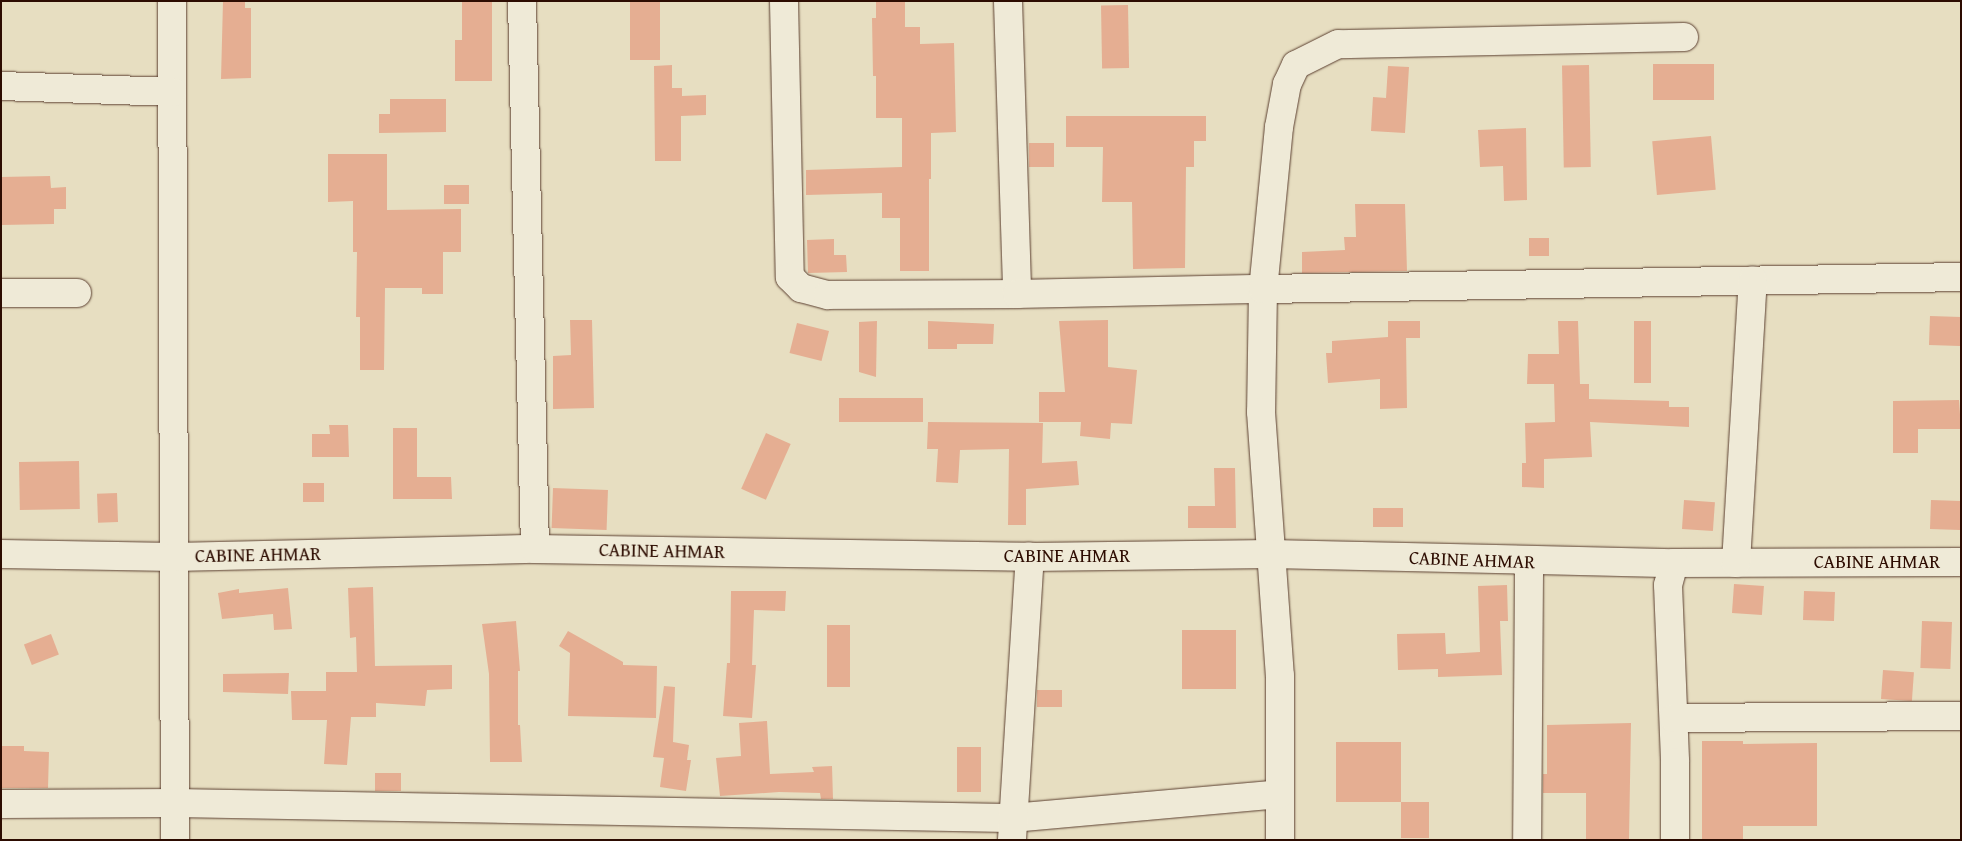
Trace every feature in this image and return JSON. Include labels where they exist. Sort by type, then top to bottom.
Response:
[{"type":"street","points":[[172,1],[175,840]]},
{"type":"street","points":[[522,1],[535,549]]},
{"type":"street","points":[[784,1],[790,277],[801,288],[828,295],[1017,294],[1961,277]]},
{"type":"street","points":[[1008,1],[1017,294]]},
{"type":"street","points":[[1280,840],[1280,676],[1261,412],[1263,289],[1279,127],[1288,84],[1296,65],[1338,44],[1684,37]]},
{"type":"street","points":[[1,86],[172,92]]},
{"type":"street","points":[[1736,563],[1753,281]]},
{"type":"street","points":[[1,293],[77,293]]},
{"type":"street","name":"CABINE AHMAR","points":[[1,554],[174,557],[535,549],[1030,556],[1270,554],[1674,563],[1961,562]]},
{"type":"street","points":[[1012,829],[1030,556]]},
{"type":"street","points":[[1526,561],[1529,572],[1527,840]]},
{"type":"street","points":[[1674,563],[1668,585],[1674,718],[1675,840]]},
{"type":"street","points":[[1674,718],[1961,716]]},
{"type":"street","points":[[1,804],[175,803],[1012,829],[1280,794]]},
{"type":"building","points":[[223,1],[245,1],[245,8],[251,8],[251,78],[221,79]]},
{"type":"building","points":[[462,1],[492,1],[492,81],[455,81],[455,40],[462,40]]},
{"type":"building","points":[[630,1],[660,1],[660,60],[630,60]]},
{"type":"building","points":[[876,1],[905,1],[905,27],[920,27],[920,44],[954,43],[956,132],[931,133],[929,271],[900,271],[900,218],[882,218],[882,193],[806,195],[806,170],[902,167],[902,118],[876,118],[876,76],[873,76],[872,18],[876,18]]},
{"type":"building","points":[[1101,5],[1128,5],[1129,68],[1102,68]]},
{"type":"building","points":[[1653,64],[1714,64],[1714,100],[1653,100]]},
{"type":"building","points":[[672,65],[672,88],[682,88],[682,96],[706,95],[706,115],[681,116],[681,161],[655,161],[654,66]]},
{"type":"building","points":[[1562,65],[1589,65],[1591,167],[1564,167]]},
{"type":"building","points":[[1388,66],[1409,67],[1405,133],[1371,131],[1373,97],[1386,98]]},
{"type":"building","points":[[390,99],[446,99],[446,132],[379,133],[379,114],[390,114]]},
{"type":"building","points":[[1066,116],[1206,116],[1206,141],[1194,141],[1194,167],[1186,167],[1185,268],[1133,269],[1132,202],[1102,202],[1103,147],[1066,147]]},
{"type":"building","points":[[1526,128],[1527,200],[1504,201],[1503,166],[1480,167],[1478,130]]},
{"type":"building","points":[[1711,136],[1716,190],[1657,195],[1652,141]]},
{"type":"building","points":[[1029,143],[1054,143],[1054,167],[1029,167]]},
{"type":"building","points":[[328,154],[387,154],[387,210],[461,209],[461,252],[443,252],[443,294],[422,294],[422,288],[385,288],[384,370],[360,370],[360,317],[356,317],[357,252],[353,252],[353,201],[328,202]]},
{"type":"building","points":[[50,176],[51,188],[66,187],[66,209],[54,209],[54,224],[1,225],[1,177]]},
{"type":"building","points":[[444,185],[469,185],[469,204],[444,204]]},
{"type":"building","points":[[1355,204],[1405,204],[1407,271],[1302,273],[1302,252],[1345,250],[1344,237],[1356,237]]},
{"type":"building","points":[[1529,238],[1549,238],[1549,256],[1529,256]]},
{"type":"building","points":[[834,239],[834,255],[846,255],[847,272],[808,273],[807,240]]},
{"type":"building","points":[[1930,316],[1961,317],[1960,346],[1929,345]]},
{"type":"building","points":[[570,320],[592,320],[594,408],[553,409],[553,356],[571,355]]},
{"type":"building","points":[[1108,320],[1108,367],[1137,370],[1132,424],[1111,423],[1110,439],[1080,436],[1081,422],[1039,422],[1039,392],[1065,392],[1059,321]]},
{"type":"building","points":[[877,321],[876,377],[859,372],[859,322]]},
{"type":"building","points":[[928,321],[994,324],[993,344],[957,344],[957,349],[928,349]]},
{"type":"building","points":[[1388,321],[1420,321],[1420,338],[1406,338],[1407,408],[1380,409],[1380,379],[1328,383],[1326,353],[1332,353],[1332,341],[1388,337]]},
{"type":"building","points":[[1558,321],[1578,321],[1580,384],[1589,384],[1589,399],[1669,401],[1669,407],[1689,407],[1689,427],[1590,422],[1592,457],[1544,459],[1544,488],[1522,487],[1522,463],[1526,463],[1525,423],[1555,422],[1554,384],[1527,384],[1528,354],[1559,354]]},
{"type":"building","points":[[1634,321],[1651,321],[1651,383],[1634,383]]},
{"type":"building","points":[[797,323],[829,331],[822,361],[790,353]]},
{"type":"building","points":[[839,398],[923,398],[923,422],[839,422]]},
{"type":"building","points":[[1959,400],[1961,429],[1918,429],[1918,453],[1893,453],[1893,401]]},
{"type":"building","points":[[928,422],[1043,423],[1042,463],[1077,461],[1079,485],[1026,489],[1026,525],[1008,525],[1009,449],[960,450],[958,483],[936,482],[938,449],[927,449]]},
{"type":"building","points":[[329,425],[348,425],[349,457],[312,457],[312,434],[330,434]]},
{"type":"building","points":[[393,428],[417,428],[417,477],[451,477],[452,499],[393,499]]},
{"type":"building","points":[[766,433],[791,444],[766,500],[741,489]]},
{"type":"building","points":[[79,461],[80,509],[20,510],[19,462]]},
{"type":"building","points":[[1214,468],[1235,468],[1236,528],[1188,528],[1188,506],[1215,506]]},
{"type":"building","points":[[303,483],[324,483],[324,502],[303,502]]},
{"type":"building","points":[[553,488],[608,490],[607,530],[552,528]]},
{"type":"building","points":[[117,493],[118,522],[98,523],[97,494]]},
{"type":"building","points":[[1684,500],[1715,502],[1713,531],[1682,529]]},
{"type":"building","points":[[1931,500],[1961,501],[1960,530],[1930,529]]},
{"type":"building","points":[[1373,508],[1403,508],[1403,527],[1373,527]]},
{"type":"building","points":[[1734,584],[1764,586],[1762,615],[1732,613]]},
{"type":"building","points":[[1507,585],[1508,621],[1500,621],[1502,675],[1438,677],[1438,669],[1398,670],[1397,634],[1445,633],[1446,654],[1480,652],[1478,586]]},
{"type":"building","points":[[373,587],[375,666],[452,665],[452,689],[427,690],[425,706],[376,703],[376,717],[351,717],[347,765],[324,764],[327,720],[292,720],[291,691],[326,691],[326,672],[357,672],[356,637],[350,638],[348,588]]},
{"type":"building","points":[[288,588],[292,629],[274,630],[273,614],[222,619],[218,593],[239,589],[239,593]]},
{"type":"building","points":[[731,591],[786,591],[785,611],[754,610],[752,665],[756,665],[752,718],[723,716],[727,663],[730,663]]},
{"type":"building","points":[[1804,591],[1835,592],[1834,621],[1803,620]]},
{"type":"building","points":[[516,621],[520,671],[518,671],[518,725],[520,725],[522,762],[490,762],[489,674],[482,624]]},
{"type":"building","points":[[1922,621],[1952,622],[1950,669],[1920,668]]},
{"type":"building","points":[[827,625],[850,625],[850,687],[827,687]]},
{"type":"building","points":[[1182,630],[1236,630],[1236,689],[1182,689]]},
{"type":"building","points":[[568,631],[623,662],[623,665],[657,666],[656,718],[568,716],[570,653],[559,646]]},
{"type":"building","points":[[51,634],[59,655],[32,665],[24,644]]},
{"type":"building","points":[[1883,670],[1914,672],[1912,701],[1881,699]]},
{"type":"building","points":[[289,673],[288,694],[223,692],[223,674]]},
{"type":"building","points":[[664,686],[675,687],[673,742],[689,745],[687,760],[691,760],[686,791],[660,787],[664,758],[653,757]]},
{"type":"building","points":[[1037,690],[1062,690],[1062,707],[1037,707]]},
{"type":"building","points":[[767,721],[770,774],[814,772],[812,767],[832,766],[833,799],[821,799],[820,793],[779,792],[720,796],[716,758],[741,756],[739,723]]},
{"type":"building","points":[[1631,723],[1629,840],[1586,840],[1586,793],[1543,793],[1543,774],[1547,774],[1547,725]]},
{"type":"building","points":[[1702,741],[1743,741],[1743,744],[1817,743],[1817,826],[1743,826],[1743,839],[1702,840]]},
{"type":"building","points":[[1336,742],[1401,742],[1401,802],[1336,802]]},
{"type":"building","points":[[1,746],[24,746],[24,751],[49,752],[48,788],[1,788]]},
{"type":"building","points":[[957,747],[981,747],[981,792],[957,792]]},
{"type":"building","points":[[375,773],[401,773],[401,791],[375,791]]},
{"type":"building","points":[[1401,802],[1429,802],[1429,838],[1401,838]]}]
